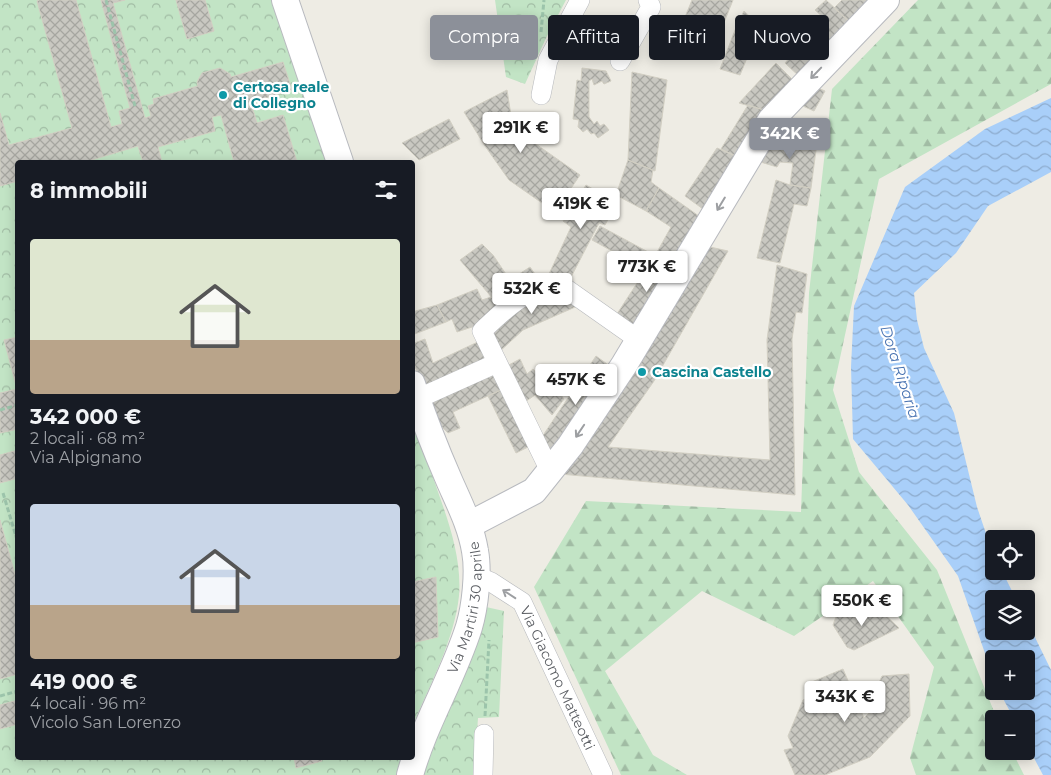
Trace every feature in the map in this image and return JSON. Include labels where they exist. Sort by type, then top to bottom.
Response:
[{"type":"street","points":[[285,0],[339,160]]},
{"type":"street","points":[[541,95],[548,60],[580,0]]},
{"type":"street","points":[[468,525],[534,491],[570,446],[639,340],[771,120],[886,0]]},
{"type":"street","points":[[620,62],[654,2]]},
{"type":"street","points":[[550,471],[482,331],[508,306],[545,285],[558,283],[639,340]]},
{"type":"street","points":[[415,392],[497,363]]},
{"type":"street","name":"Via Martiri 30 aprile","points":[[415,392],[426,427],[468,525],[475,551],[477,576],[470,625],[451,675],[415,757]]},
{"type":"street","name":"Via Giacomo Matteotti","points":[[477,576],[491,582],[522,602],[603,775]]},
{"type":"street","points":[[483,775],[484,734]]},
{"type":"street","name":"Via Martiri 30 aprile","points":[[410,775],[414,760]]},
{"type":"path","points":[[106,0],[136,106]]},
{"type":"path","points":[[0,410],[15,406]]},
{"type":"path","points":[[3,493],[15,533]]},
{"type":"path","points":[[484,734],[489,632]]},
{"type":"path","points":[[0,696],[15,693]]},
{"type":"green space","points":[[0,0],[273,0],[328,160],[15,160],[15,760],[400,760],[396,775],[0,775]]},
{"type":"green space","points":[[495,0],[566,0],[558,15],[548,15],[548,34],[538,56],[538,15],[497,15]]},
{"type":"green space","points":[[918,0],[1051,0],[1051,84],[879,179],[833,390],[859,472],[937,570],[985,689],[985,700],[989,700],[993,710],[985,710],[985,760],[1016,760],[1024,775],[916,775],[910,758],[934,667],[873,581],[794,636],[702,591],[605,671],[653,755],[687,775],[621,775],[534,587],[586,501],[801,512],[809,293],[832,89]]},
{"type":"green space","points":[[504,60],[536,60],[525,84],[506,77]]},
{"type":"green space","points":[[415,424],[450,528],[459,568],[459,596],[456,613],[441,662],[415,720]]},
{"type":"green space","points":[[486,607],[504,611],[499,717],[478,718],[474,775],[422,775],[430,748],[458,690]]},
{"type":"water","name":"Dora Riparia","points":[[1051,98],[1051,172],[988,206],[956,253],[914,293],[917,320],[924,348],[954,413],[977,507],[985,531],[985,580],[1006,580],[1012,590],[985,590],[985,640],[1035,640],[1035,637],[1051,670],[1051,775],[1043,775],[1035,760],[1035,710],[1009,710],[1004,700],[1035,700],[1035,650],[985,650],[985,653],[958,576],[908,505],[853,439],[851,367],[854,306],[905,187],[985,129]]},
{"type":"building","name":"Certosa reale di Collegno","points":[[76,0],[111,127],[122,124],[119,111],[130,108],[101,0],[125,0],[113,3],[145,118],[151,116],[148,106],[154,104],[153,99],[198,86],[197,82],[202,73],[220,68],[230,74],[231,77],[283,62],[292,90],[251,103],[257,123],[283,115],[296,160],[233,160],[221,115],[212,117],[215,131],[158,147],[161,160],[142,160],[138,146],[92,160],[15,160],[15,182],[0,186],[0,113],[9,145],[72,128],[37,1]]},
{"type":"building","points":[[176,0],[205,0],[214,31],[187,39]]},
{"type":"building","points":[[692,0],[733,0],[725,20],[725,15],[686,15]]},
{"type":"building","points":[[826,0],[852,24],[829,48],[829,15],[821,15],[815,10]]},
{"type":"building","points":[[842,0],[874,0],[852,24],[834,8]]},
{"type":"building","points":[[735,30],[735,60],[746,60],[740,75],[720,69]]},
{"type":"building","points":[[788,60],[818,60],[801,78],[785,63]]},
{"type":"building","points":[[776,63],[797,84],[771,112],[739,103]]},
{"type":"building","points":[[582,68],[606,71],[611,81],[604,84],[602,81],[594,85],[592,79],[589,81],[589,117],[594,124],[597,121],[600,126],[604,124],[609,130],[598,138],[587,129],[583,132],[578,127],[579,120],[573,119],[577,80],[581,81]]},
{"type":"building","points":[[632,72],[667,80],[655,171],[628,160]]},
{"type":"building","points":[[811,85],[825,91],[814,111],[794,102]]},
{"type":"building","points":[[507,90],[513,128],[580,175],[555,212],[509,180],[464,112]]},
{"type":"building","points":[[748,105],[771,112],[742,159],[721,149]]},
{"type":"building","points":[[449,119],[460,139],[419,160],[402,143]]},
{"type":"building","points":[[769,137],[816,150],[811,188],[790,185],[793,163],[780,162],[777,167],[754,160]]},
{"type":"building","points":[[717,148],[742,159],[710,214],[685,196]]},
{"type":"building","points":[[628,160],[653,170],[651,182],[659,188],[646,211],[616,195]]},
{"type":"building","points":[[776,180],[790,185],[811,188],[807,206],[794,204],[780,263],[757,258]]},
{"type":"building","points":[[586,185],[617,203],[605,225],[599,223],[568,283],[549,274],[571,227],[563,221]]},
{"type":"building","points":[[659,188],[706,221],[678,266],[656,254],[671,227],[646,211]]},
{"type":"building","points":[[600,226],[650,253],[643,268],[592,240]]},
{"type":"building","points":[[482,244],[493,255],[510,280],[530,267],[540,281],[499,306],[460,260]]},
{"type":"building","name":"Cascina Castello","points":[[701,245],[728,251],[654,381],[608,447],[770,460],[767,340],[777,265],[807,274],[802,313],[796,312],[792,339],[795,495],[560,474]]},
{"type":"building","points":[[656,254],[678,266],[639,333],[615,317]]},
{"type":"building","points":[[558,288],[582,304],[523,330],[498,353],[489,332],[530,297]]},
{"type":"building","points":[[477,289],[482,300],[491,297],[499,306],[481,324],[457,332],[452,319],[446,322],[437,305]]},
{"type":"building","points":[[437,305],[446,322],[415,334],[415,311]]},
{"type":"building","points":[[15,338],[15,381],[4,340]]},
{"type":"building","points":[[425,339],[433,363],[482,340],[492,361],[425,391],[415,366],[415,343]]},
{"type":"building","points":[[596,356],[614,369],[555,458],[540,440]]},
{"type":"building","points":[[520,359],[527,374],[533,369],[546,384],[550,381],[564,399],[552,415],[535,395],[522,404],[505,367]]},
{"type":"building","points":[[493,369],[503,389],[453,412],[460,428],[448,433],[441,426],[432,404],[436,394]]},
{"type":"building","points":[[15,389],[15,430],[0,433],[0,393]]},
{"type":"building","points":[[503,389],[530,446],[516,453],[488,396]]},
{"type":"building","points":[[15,451],[15,479],[0,483],[0,455]]},
{"type":"building","points":[[0,520],[15,574],[15,675],[0,679]]},
{"type":"building","points":[[436,577],[438,637],[415,642],[415,581]]},
{"type":"building","points":[[852,605],[858,620],[879,609],[899,628],[854,650],[847,647],[833,625],[837,614]]},
{"type":"building","points":[[843,669],[864,718],[873,709],[864,693],[878,685],[882,676],[909,674],[910,716],[870,757],[825,775],[795,775],[784,750],[793,748],[788,736],[803,700],[813,696],[807,684]]},
{"type":"building","points":[[15,701],[15,725],[0,729],[0,705]]},
{"type":"building","points":[[294,760],[322,761],[296,768]]},
{"type":"place","name":"Certosa reale di Collegno","points":[[223,95]]},
{"type":"place","name":"Cascina Castello","points":[[642,372]]}]
